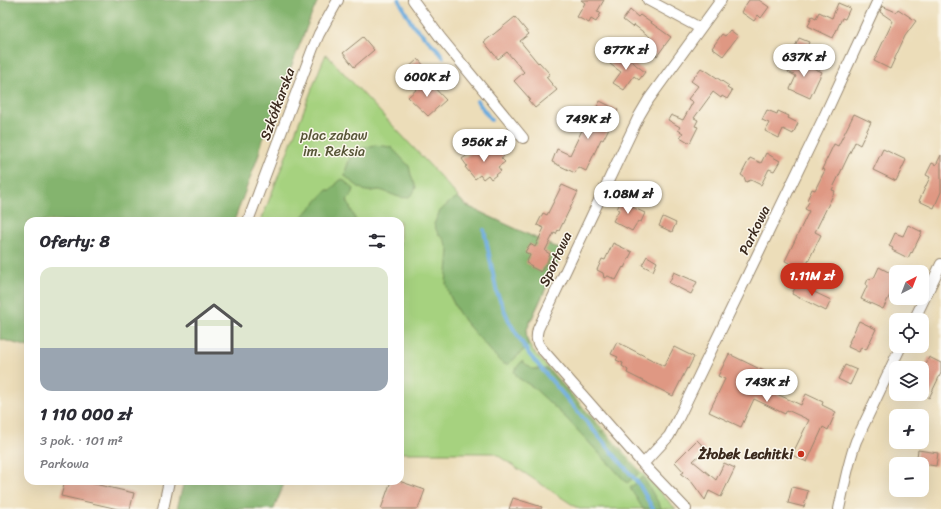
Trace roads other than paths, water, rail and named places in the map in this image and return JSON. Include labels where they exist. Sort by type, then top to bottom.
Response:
[{"type":"street","name":"Szkółkarska","points":[[250,217],[313,48],[338,0]]},
{"type":"street","points":[[413,0],[440,37],[522,138]]},
{"type":"street","points":[[648,0],[700,28]]},
{"type":"street","name":"Sportowa","points":[[686,509],[643,464],[541,348],[537,342],[536,334],[639,116],[649,99],[721,0]]},
{"type":"street","name":"Parkowa","points":[[643,464],[669,436],[678,419],[820,126],[878,0]]},
{"type":"street","points":[[917,313],[941,264]]},
{"type":"street","points":[[839,509],[851,456],[856,441],[898,353]]},
{"type":"street","points":[[163,509],[168,485]]},
{"type":"waterway","points":[[399,0],[412,24],[443,57]]},
{"type":"waterway","points":[[477,101],[491,120]]},
{"type":"waterway","points":[[484,230],[497,293],[510,323],[529,354],[639,484],[653,509]]},
{"type":"place","name":"Żłobek Lechitki","points":[[801,454]]},
{"type":"park label","name":"plac zabaw im. Reksia","points":[[334,144]]}]
